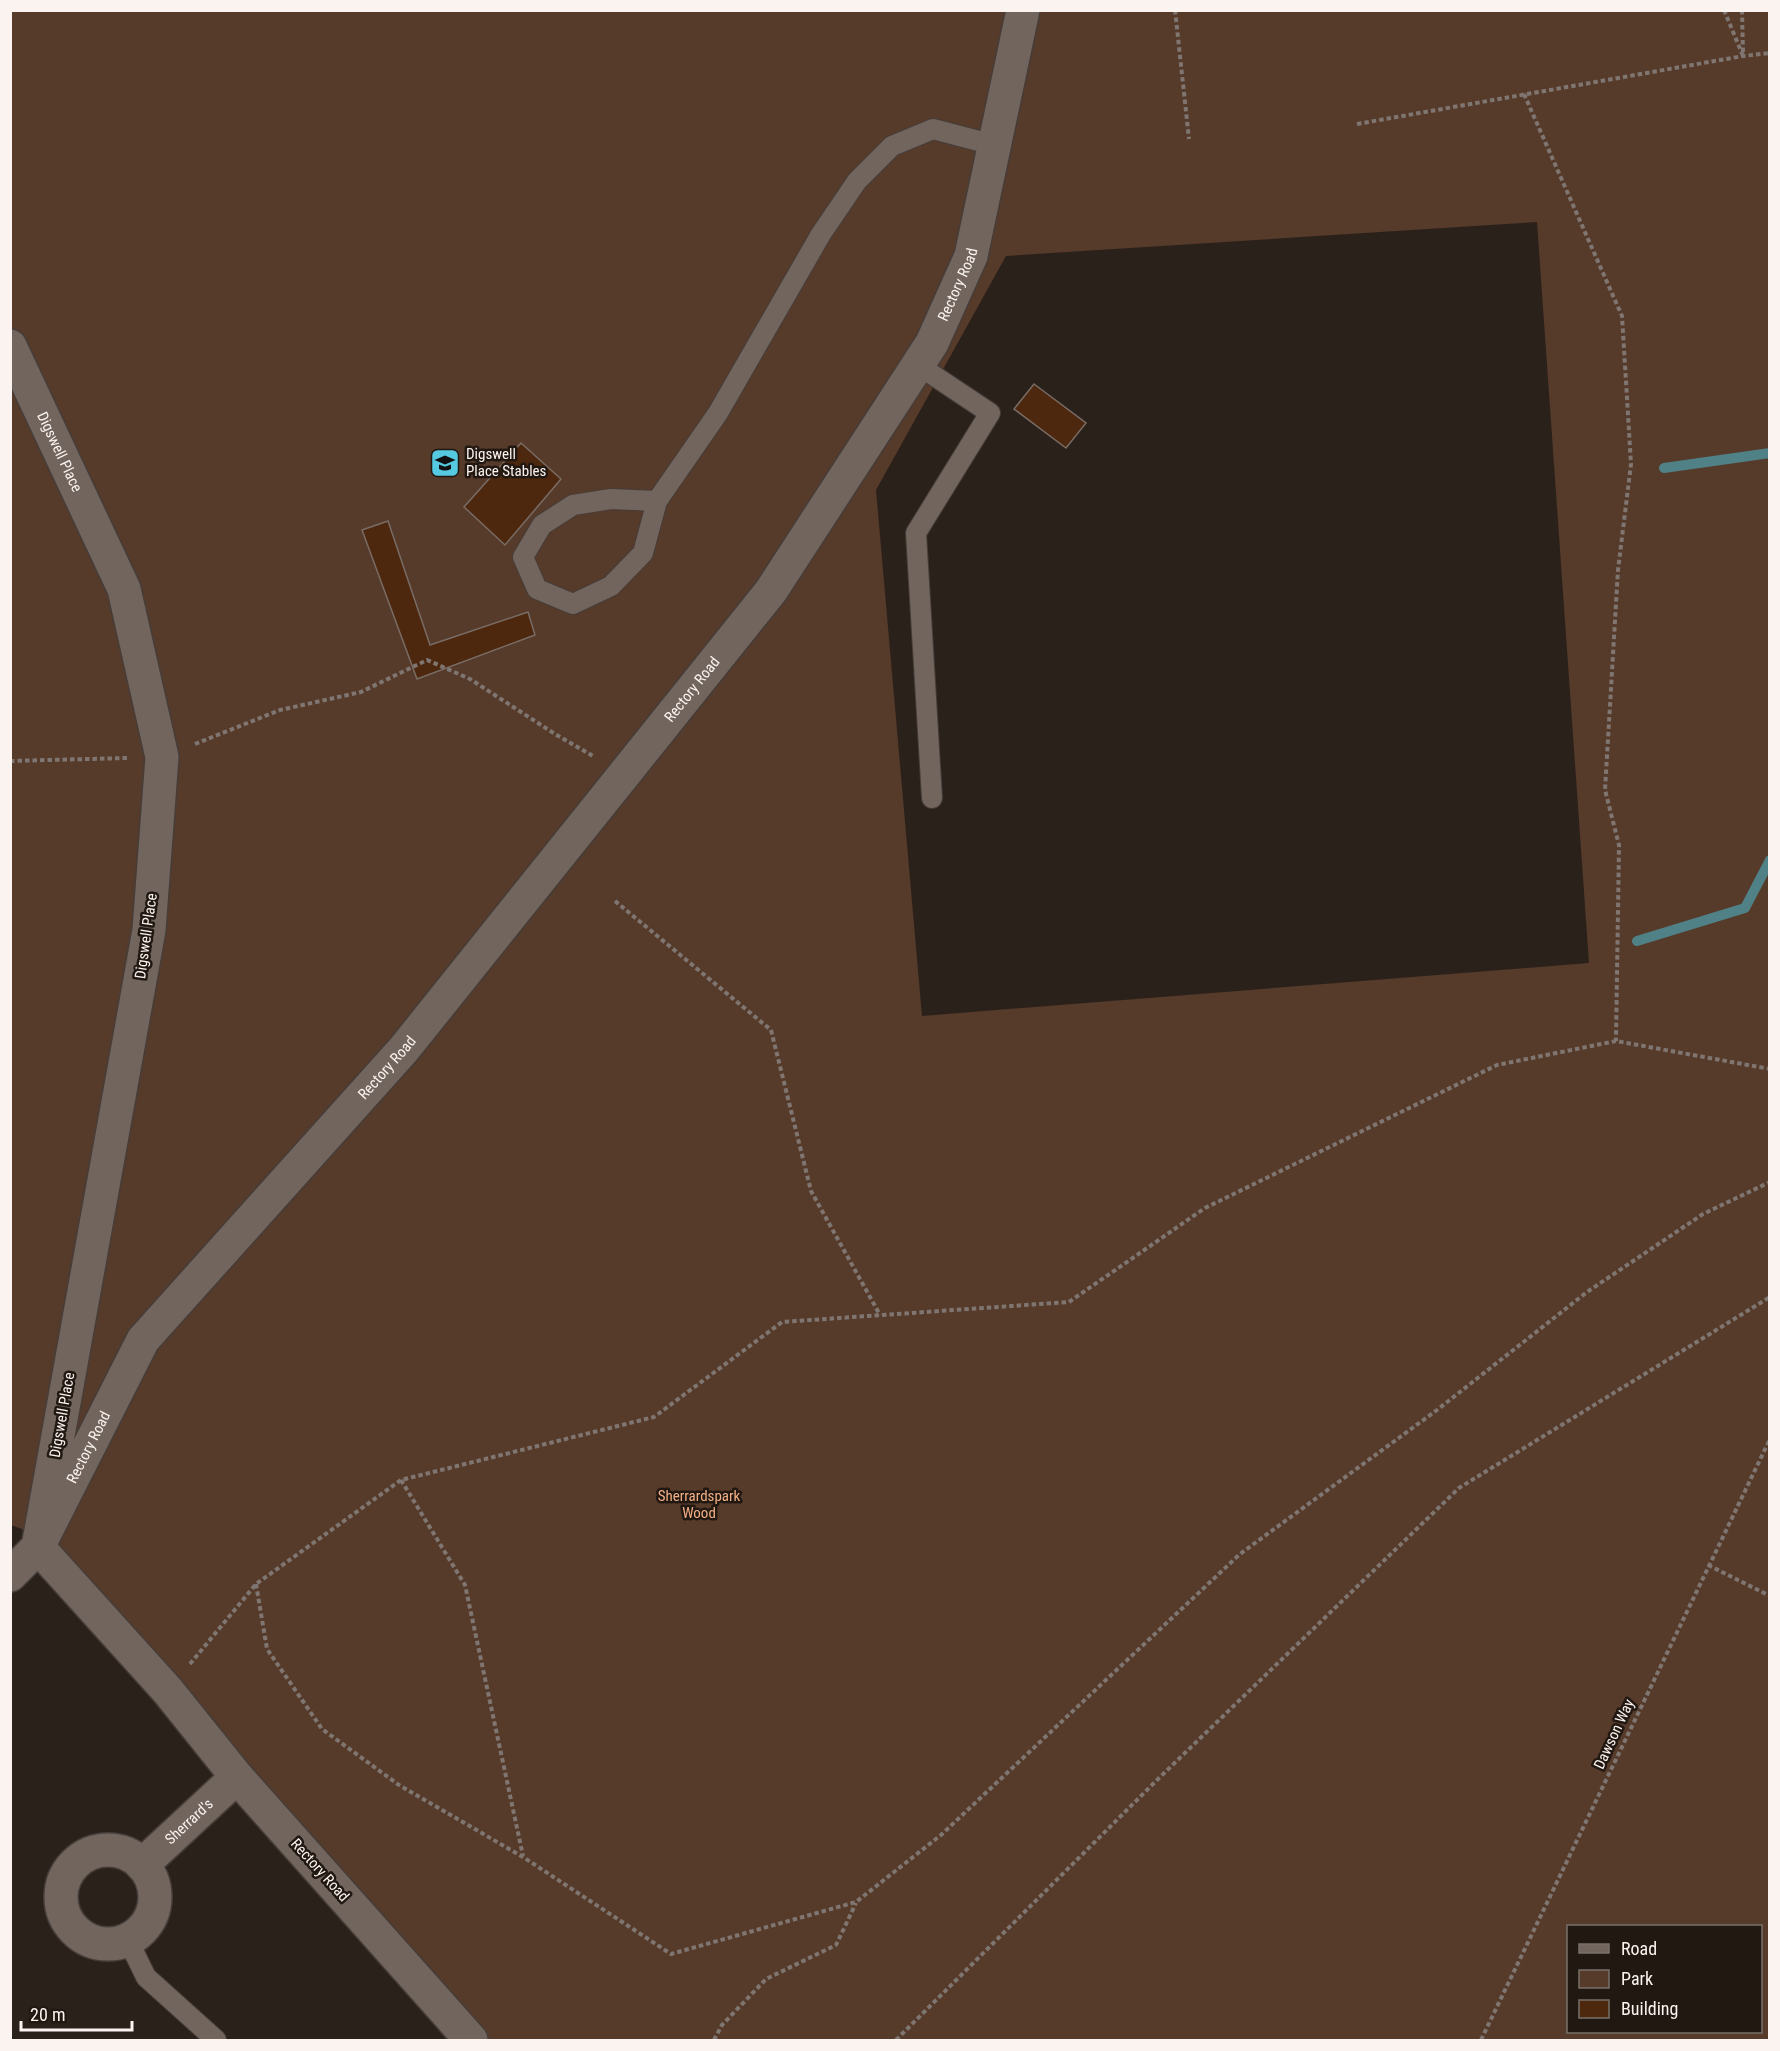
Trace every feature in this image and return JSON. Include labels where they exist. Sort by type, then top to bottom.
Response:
[{"type":"street","name":"Rectory Road","points":[[471,2040],[237,1777],[168,1691],[38,1547],[143,1340],[404,1049],[771,591],[932,343],[970,256],[1023,10]]},
{"type":"street","name":"Digswell Place","points":[[10,346],[124,590],[162,757],[149,930],[38,1547]]},
{"type":"street","points":[[10,1575],[38,1547]]},
{"type":"street","name":"Sherrard's","points":[[142,1865],[237,1777]]},
{"type":"street","points":[[100,1850],[114,1850],[129,1855],[142,1865],[153,1882],[155,1899],[151,1915],[141,1930],[128,1940],[111,1944],[94,1942],[75,1931],[66,1918],[61,1902],[62,1886],[68,1871],[84,1856],[100,1850]]},
{"type":"lane","points":[[657,501],[611,499],[573,505],[542,525],[523,557],[537,589],[573,604],[611,586],[643,554],[657,501],[718,413],[821,234],[857,181],[892,146],[933,129],[994,145]]},
{"type":"lane","points":[[918,364],[990,413],[916,534],[932,798]]},
{"type":"lane","points":[[128,1940],[146,1977],[216,2040]]},
{"type":"path","points":[[1175,10],[1189,139]]},
{"type":"path","points":[[1724,10],[1743,56]]},
{"type":"path","points":[[1742,10],[1743,56]]},
{"type":"path","points":[[1357,124],[1770,53]]},
{"type":"path","points":[[1524,94],[1622,316],[1631,464],[1618,570],[1605,790],[1619,845],[1616,1041]]},
{"type":"path","points":[[10,761],[162,757],[280,710],[361,692],[427,660],[470,680],[555,734],[623,773]]},
{"type":"path","points":[[615,901],[771,1030],[811,1191],[880,1315]]},
{"type":"path","points":[[168,1691],[256,1584],[401,1480],[654,1417],[782,1322],[1069,1302],[1205,1208],[1497,1065],[1616,1041],[1770,1069]]},
{"type":"path","points":[[256,1584],[267,1649],[322,1729],[399,1785],[523,1857],[671,1954],[856,1902],[941,1835],[1240,1554],[1437,1410],[1587,1292],[1703,1214],[1770,1182]]},
{"type":"path","points":[[896,2040],[1156,1780],[1459,1488],[1770,1297]]},
{"type":"path","name":"Dawson Way","points":[[1481,2040],[1770,1439]]},
{"type":"path","points":[[401,1480],[465,1585],[523,1857]]},
{"type":"path","points":[[1708,1564],[1770,1596]]},
{"type":"path","points":[[714,2040],[722,2025],[766,1979],[836,1945],[856,1902]]},
{"type":"green space","name":"Sherrardspark Wood","points":[[11,11],[1769,11],[1769,2040],[447,2040],[22,1529],[11,1525]],"holes":[[[1537,222],[1589,963],[922,1016],[876,490],[1006,256]]]},
{"type":"building","points":[[1034,384],[1086,423],[1066,448],[1014,409]]},
{"type":"building","points":[[521,443],[561,479],[505,545],[464,507]]},
{"type":"building","points":[[388,521],[430,645],[528,612],[535,635],[417,679],[362,530]]},
{"type":"waterway","points":[[1664,468],[1770,453]]},
{"type":"waterway","points":[[1637,941],[1745,908],[1770,860]]},
{"type":"place","name":"Digswell Place Stables","points":[[445,463]]}]
